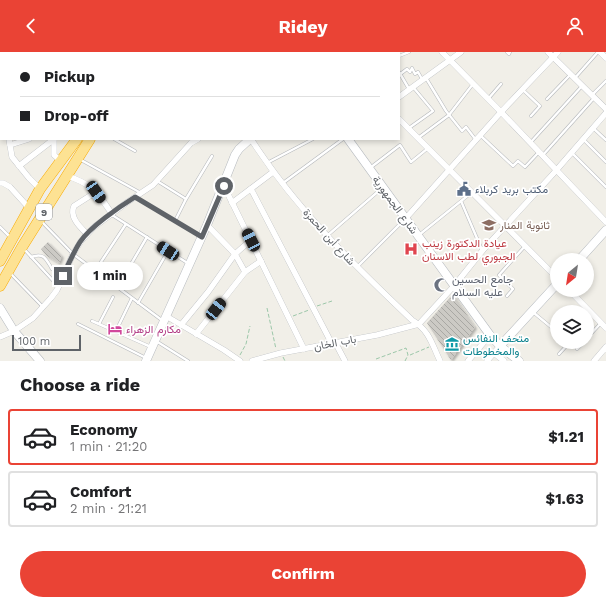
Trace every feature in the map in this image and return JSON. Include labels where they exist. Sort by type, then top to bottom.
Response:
[{"type":"highway","name":"9","points":[[0,286],[39,219],[89,140]]},
{"type":"highway","points":[[81,154],[93,140]]},
{"type":"highway","name":"9","points":[[1,257],[40,189],[75,141]]},
{"type":"highway","points":[[10,242],[10,251],[13,253],[21,249]]},
{"type":"highway","points":[[1,257],[10,264],[10,269]]},
{"type":"main road","points":[[146,360],[202,237],[224,186],[235,155],[249,140]]},
{"type":"main road","name":"شارع الجمهورية","points":[[349,140],[490,335],[500,346],[520,361]]},
{"type":"main road","points":[[585,253],[606,230]]},
{"type":"main road","points":[[500,346],[550,292]]},
{"type":"main road","points":[[0,308],[14,331],[40,361]]},
{"type":"street","points":[[442,52],[606,222]]},
{"type":"street","points":[[400,96],[460,52]]},
{"type":"street","points":[[548,52],[606,109]]},
{"type":"street","points":[[406,218],[501,112],[558,52]]},
{"type":"street","points":[[599,52],[606,58]]},
{"type":"street","points":[[419,324],[454,286],[482,250],[505,227],[606,113]]},
{"type":"street","points":[[400,120],[550,271]]},
{"type":"street","points":[[23,140],[10,142],[12,157],[40,189]]},
{"type":"street","points":[[19,166],[53,140]]},
{"type":"street","points":[[54,140],[54,155],[61,161]]},
{"type":"street","points":[[0,337],[14,331],[33,318],[54,294],[73,254],[87,234],[94,227],[157,181],[196,140]]},
{"type":"street","name":"شارع أبن الحمزة","points":[[251,140],[273,172],[327,236],[356,267],[412,320],[426,331],[440,361]]},
{"type":"street","points":[[232,203],[273,172]]},
{"type":"street","points":[[67,176],[87,184],[96,192],[112,214]]},
{"type":"street","points":[[0,183],[10,187],[29,208]]},
{"type":"street","points":[[224,186],[304,349]]},
{"type":"street","points":[[251,189],[334,344],[345,361]]},
{"type":"street","points":[[87,234],[76,222],[72,209],[74,206],[96,192]]},
{"type":"street","points":[[207,225],[234,254],[245,272]]},
{"type":"street","points":[[181,325],[208,292],[234,254],[251,240]]},
{"type":"street","points":[[196,334],[245,272],[261,261]]},
{"type":"street","points":[[576,297],[606,328]]},
{"type":"street","points":[[164,319],[181,325],[239,360]]},
{"type":"street","name":"باب الخان","points":[[252,361],[277,354],[377,335],[419,324]]},
{"type":"street","points":[[468,361],[490,335]]},
{"type":"street","points":[[487,361],[500,346]]},
{"type":"street","points":[[594,361],[606,347]]},
{"type":"street","points":[[494,353],[504,361]]},
{"type":"lane","points":[[507,52],[509,54],[510,52]]},
{"type":"lane","points":[[547,99],[599,52]]},
{"type":"lane","points":[[408,128],[433,111],[400,74],[407,69],[410,72],[412,68],[415,74],[418,72],[424,79],[449,115],[462,130],[466,127],[513,166],[518,161],[525,167],[541,154],[606,81]]},
{"type":"lane","points":[[418,138],[449,115],[473,84]]},
{"type":"lane","points":[[488,99],[501,84]]},
{"type":"lane","points":[[530,142],[582,86]]},
{"type":"lane","points":[[523,89],[540,106],[531,116]]},
{"type":"lane","points":[[593,128],[606,140]]},
{"type":"lane","points":[[116,140],[135,151]]},
{"type":"lane","points":[[267,163],[311,140]]},
{"type":"lane","points":[[283,184],[342,140]]},
{"type":"lane","points":[[583,140],[606,162]]},
{"type":"lane","points":[[369,168],[400,145],[411,162],[428,149]]},
{"type":"lane","points":[[571,153],[606,187]]},
{"type":"lane","points":[[81,154],[141,193]]},
{"type":"lane","points":[[175,221],[186,199],[212,156]]},
{"type":"lane","points":[[157,181],[186,199]]},
{"type":"lane","points":[[327,236],[383,187]]},
{"type":"lane","points":[[418,236],[471,193]]},
{"type":"lane","points":[[135,197],[202,237]]},
{"type":"lane","points":[[461,201],[482,250]]},
{"type":"lane","points":[[112,214],[189,264]]},
{"type":"lane","points":[[356,267],[406,218]]},
{"type":"lane","points":[[39,219],[73,254],[117,288],[164,319]]},
{"type":"lane","points":[[95,271],[126,224]]},
{"type":"lane","points":[[0,227],[10,242]]},
{"type":"lane","points":[[117,288],[147,237]]},
{"type":"lane","points":[[507,296],[513,289],[499,275],[525,246]]},
{"type":"lane","points":[[21,249],[31,257],[59,286]]},
{"type":"lane","points":[[138,303],[168,251]]},
{"type":"lane","points":[[31,257],[41,255],[45,258],[52,269]]},
{"type":"lane","points":[[10,269],[43,307]]},
{"type":"lane","points":[[99,324],[113,297]]},
{"type":"lane","points":[[116,331],[132,298]]},
{"type":"lane","points":[[532,311],[550,326]]},
{"type":"lane","points":[[92,321],[153,344],[188,361]]},
{"type":"lane","points":[[594,330],[601,322]]},
{"type":"lane","points":[[78,324],[146,360]]},
{"type":"lane","points":[[559,354],[564,349]]},
{"type":"path","points":[[267,308],[277,354]]},
{"type":"path","points":[[239,360],[246,344],[250,326]]},
{"type":"path","points":[[408,355],[433,346]]},
{"type":"path","points":[[376,359],[406,348],[408,355],[405,361]]},
{"type":"building","points":[[48,242],[62,256],[59,263],[47,256],[41,249]]},
{"type":"building","name":"متحف النفائس والمخطوطات","points":[[453,294],[475,327],[451,360],[427,323]]},
{"type":"place","name":"مكتب بريد كربلاء","points":[[464,189]]},
{"type":"place","name":"ثانوية المنار","points":[[489,225]]},
{"type":"place","name":"عيادة الدكتورة زينب الجبوري لطب الاسنان","points":[[411,249]]},
{"type":"place","name":"جامع الحسين عليه السلام","points":[[441,285]]},
{"type":"place","name":"مكارم الزهراء","points":[[115,329]]},
{"type":"place","name":"متحف النفائس والمخطوطات","points":[[452,344]]},
{"type":"route","points":[[63,276],[81,241],[94,227],[135,197],[202,237],[224,186]]}]
